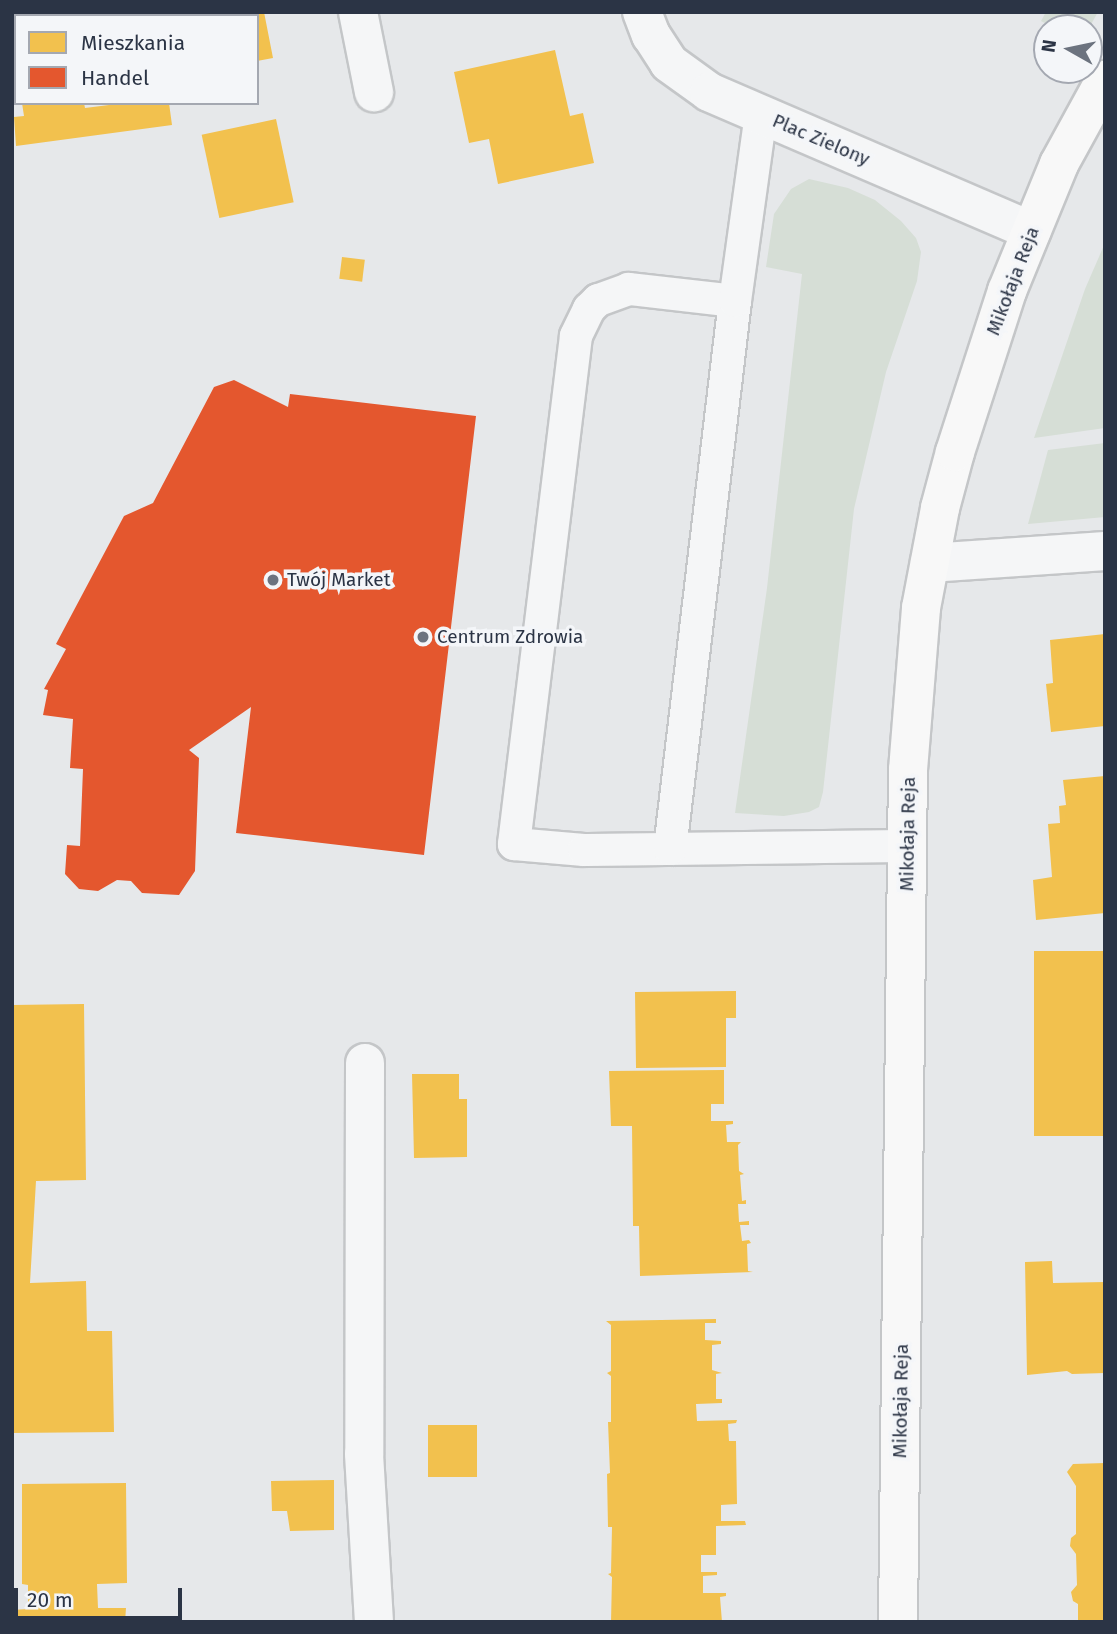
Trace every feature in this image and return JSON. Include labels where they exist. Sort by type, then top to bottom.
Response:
[{"type":"street","points":[[358,12],[374,92]]},
{"type":"street","name":"Plac Zielony","points":[[642,12],[651,35],[669,63],[709,92],[1031,231]]},
{"type":"street","name":"Mikołaja Reja","points":[[898,1622],[907,846],[914,687],[929,563],[955,452],[1007,291],[1059,164],[1105,80]]},
{"type":"street","points":[[929,563],[1105,551]]},
{"type":"street","points":[[365,1063],[364,1454],[374,1622]]},
{"type":"lane","points":[[670,849],[735,301],[761,114]]},
{"type":"lane","points":[[735,301],[629,289],[598,300],[589,309],[576,336],[514,844],[584,850],[907,846]]},
{"type":"shaded area","points":[[1046,12],[1098,12],[1097,14],[1045,14]]},
{"type":"shaded area","points":[[809,179],[848,188],[875,200],[901,221],[916,238],[921,252],[917,281],[886,372],[854,509],[823,792],[819,807],[809,812],[784,816],[735,813],[767,588],[802,274],[766,267],[774,214],[791,189]]},
{"type":"shaded area","points":[[1105,243],[1105,428],[1034,438],[1085,289]]},
{"type":"shaded area","points":[[1105,443],[1105,517],[1028,524],[1048,450]]},
{"type":"building: Mieszkania","points":[[264,12],[273,58],[259,61],[259,14],[156,14]]},
{"type":"building: Mieszkania","points":[[555,50],[570,116],[583,113],[594,163],[498,184],[489,139],[469,143],[454,72]]},
{"type":"building: Mieszkania","points":[[22,105],[84,105],[85,108],[109,105],[169,105],[172,125],[16,146],[14,117],[24,116]]},
{"type":"building: Mieszkania","points":[[276,119],[294,202],[219,218],[202,135]]},
{"type":"building: Mieszkania","points":[[342,257],[365,260],[362,282],[339,279]]},
{"type":"building: Mieszkania","points":[[1105,634],[1105,726],[1051,732],[1046,684],[1053,683],[1050,640]]},
{"type":"building: Mieszkania","points":[[1105,776],[1105,913],[1036,920],[1033,880],[1052,877],[1048,824],[1060,823],[1059,806],[1066,805],[1063,780]]},
{"type":"building: Mieszkania","points":[[1034,951],[1105,951],[1105,1136],[1034,1136]]},
{"type":"building: Mieszkania","points":[[736,991],[736,1018],[726,1018],[726,1067],[636,1068],[635,992]]},
{"type":"building: Mieszkania","points":[[84,1004],[86,1180],[36,1181],[30,1283],[86,1281],[87,1331],[112,1331],[114,1432],[12,1433],[12,1005]]},
{"type":"building: Mieszkania","points":[[724,1070],[724,1104],[711,1104],[711,1121],[733,1121],[733,1124],[726,1125],[727,1142],[741,1142],[738,1145],[739,1171],[744,1174],[740,1175],[742,1201],[746,1200],[746,1204],[738,1204],[739,1222],[749,1221],[749,1225],[740,1225],[742,1241],[749,1240],[751,1243],[747,1244],[748,1271],[753,1272],[640,1276],[639,1226],[633,1226],[632,1126],[611,1126],[609,1071]]},
{"type":"building: Mieszkania","points":[[412,1074],[459,1074],[459,1099],[467,1099],[467,1157],[414,1158]]},
{"type":"building: Mieszkania","points":[[1052,1261],[1053,1283],[1105,1282],[1105,1373],[1072,1374],[1067,1371],[1027,1375],[1025,1262]]},
{"type":"building: Mieszkania","points":[[716,1319],[716,1323],[705,1323],[705,1340],[721,1341],[721,1344],[712,1345],[712,1370],[722,1373],[716,1374],[716,1399],[722,1399],[722,1403],[696,1404],[697,1421],[737,1420],[736,1423],[728,1424],[729,1441],[736,1441],[737,1504],[721,1505],[721,1521],[745,1521],[746,1525],[716,1526],[716,1555],[701,1555],[701,1572],[717,1572],[717,1575],[703,1576],[703,1593],[726,1593],[726,1596],[720,1597],[722,1622],[611,1622],[612,1577],[608,1574],[611,1573],[612,1527],[608,1527],[607,1474],[610,1473],[608,1422],[611,1422],[611,1376],[607,1373],[611,1371],[611,1325],[606,1321]]},
{"type":"building: Mieszkania","points":[[428,1425],[477,1425],[477,1477],[428,1477]]},
{"type":"building: Mieszkania","points":[[1105,1463],[1105,1622],[1078,1622],[1078,1604],[1073,1601],[1071,1592],[1077,1585],[1076,1554],[1070,1546],[1071,1538],[1076,1534],[1076,1486],[1067,1472],[1073,1464]]},
{"type":"building: Mieszkania","points":[[334,1480],[334,1530],[290,1531],[287,1511],[272,1511],[271,1481]]},
{"type":"building: Mieszkania","points":[[126,1483],[127,1583],[97,1584],[98,1608],[126,1608],[125,1622],[12,1622],[12,1610],[28,1609],[28,1585],[22,1584],[22,1484]]},
{"type":"building: Handel","name":"Twój Market","points":[[234,380],[288,407],[290,394],[476,416],[424,855],[236,833],[251,707],[189,750],[199,758],[195,871],[179,895],[142,893],[131,881],[117,880],[98,891],[79,889],[65,874],[67,845],[80,846],[83,769],[70,768],[73,719],[43,715],[48,690],[44,689],[66,649],[56,644],[124,516],[153,503],[214,387]]},
{"type":"place","name":"Twój Market","points":[[273,580]]},
{"type":"place","name":"Centrum Zdrowia","points":[[423,637]]}]
